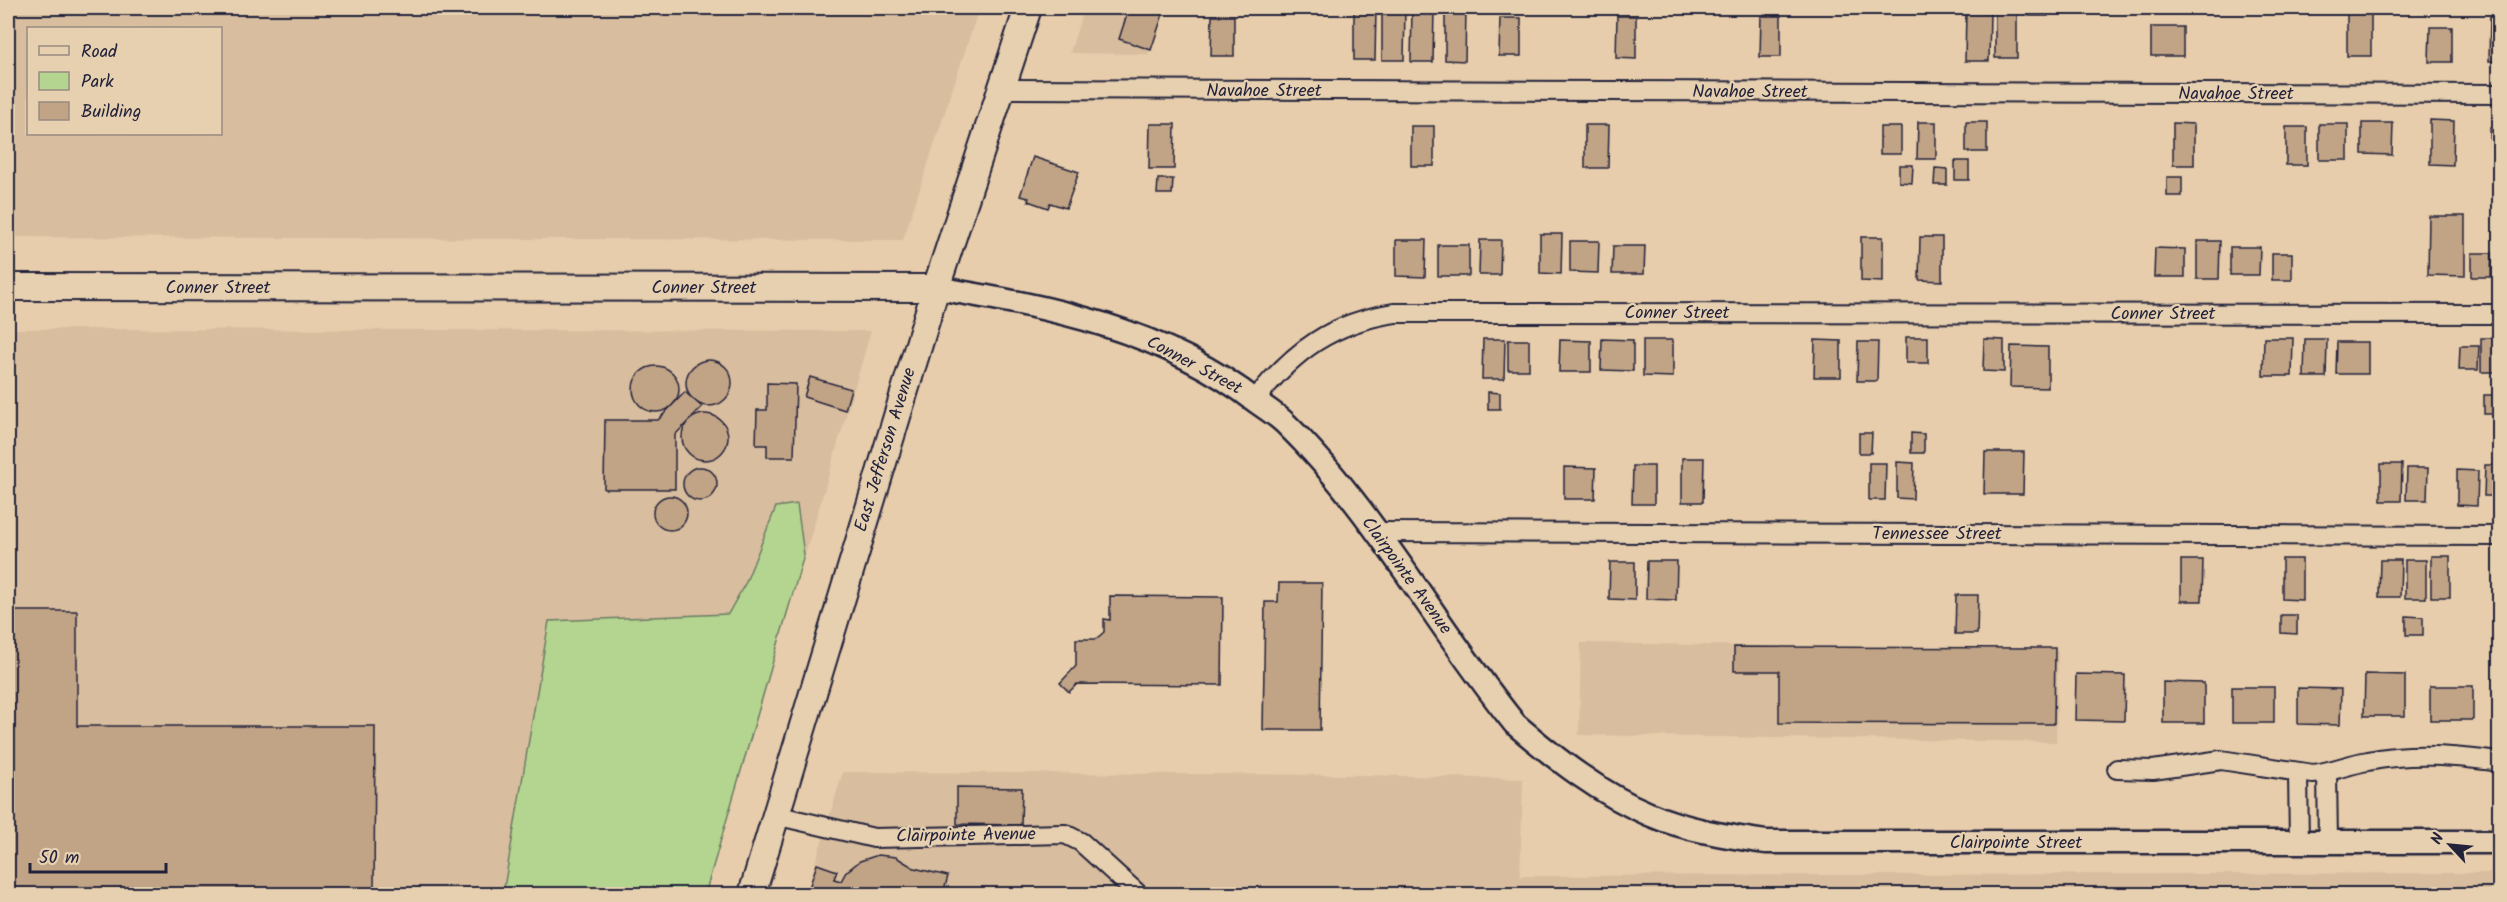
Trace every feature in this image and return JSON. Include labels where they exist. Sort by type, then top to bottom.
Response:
[{"type":"main road","name":"East Jefferson Avenue","points":[[752,894],[936,288],[1028,8]]},
{"type":"main road","name":"Conner Street","points":[[8,287],[936,288]]},
{"type":"street","name":"Navahoe Street","points":[[1001,89],[2499,94]]},
{"type":"street","name":"Conner Street","points":[[936,288],[1090,319],[1162,344],[1230,381],[1255,400],[1276,373],[1327,334],[1365,318],[1395,313],[2499,314]]},
{"type":"street","name":"Clairpointe Avenue","points":[[1255,400],[1285,423],[1331,473],[1497,702],[1515,724],[1552,756]]},
{"type":"street","name":"Tennessee Street","points":[[1375,532],[2499,536]]},
{"type":"street","points":[[2117,769],[2153,770],[2221,760],[2257,764],[2298,773],[2327,772],[2369,760],[2431,754],[2499,762]]},
{"type":"street","name":"Clairpointe Street","points":[[1552,756],[1605,792],[1650,814],[1714,834],[1766,842],[2499,842]]},
{"type":"street","points":[[2327,772],[2328,842]]},
{"type":"street","points":[[2298,773],[2299,843]]},
{"type":"street","name":"Clairpointe Avenue","points":[[775,815],[874,838],[1065,834],[1081,842],[1138,894]]},
{"type":"shaded area","points":[[8,8],[979,8],[903,240],[8,237]]},
{"type":"shaded area","points":[[1084,8],[1162,8],[1148,54],[1070,53]]},
{"type":"shaded area","points":[[8,329],[871,331],[705,894],[8,894]]},
{"type":"shaded area","points":[[1581,643],[2058,651],[2056,742],[1579,735]]},
{"type":"shaded area","points":[[843,772],[1363,775],[1523,779],[1520,876],[2500,873],[2499,894],[806,894]]},
{"type":"green space","points":[[797,504],[804,555],[705,894],[503,894],[549,621],[728,614],[746,582],[776,507]]},
{"type":"building","points":[[1129,8],[1165,8],[1151,50],[1119,39]]},
{"type":"building","points":[[1354,8],[1376,8],[1375,60],[1354,60]]},
{"type":"building","points":[[1382,8],[1405,8],[1404,60],[1382,60]]},
{"type":"building","points":[[1412,8],[1434,8],[1433,62],[1411,62]]},
{"type":"building","points":[[1445,8],[1466,8],[1465,61],[1445,60]]},
{"type":"building","points":[[2030,8],[2048,8],[2048,16],[2030,16]]},
{"type":"building","points":[[1966,12],[1990,12],[1989,61],[1965,61]]},
{"type":"building","points":[[1995,12],[2017,12],[2017,58],[1995,58]]},
{"type":"building","points":[[2347,13],[2371,13],[2371,56],[2347,56]]},
{"type":"building","points":[[1212,16],[1234,16],[1234,56],[1211,56]]},
{"type":"building","points":[[1617,16],[1636,16],[1636,59],[1616,58]]},
{"type":"building","points":[[1761,16],[1781,16],[1781,57],[1760,57]]},
{"type":"building","points":[[2490,16],[2500,16],[2500,61],[2489,61]]},
{"type":"building","points":[[1500,18],[1521,18],[1521,56],[1499,56]]},
{"type":"building","points":[[2151,27],[2183,27],[2183,56],[2151,56]]},
{"type":"building","points":[[2430,27],[2452,27],[2452,62],[2429,62]]},
{"type":"building","points":[[2430,120],[2454,121],[2453,165],[2430,164]]},
{"type":"building","points":[[1918,122],[1936,122],[1936,159],[1917,159]]},
{"type":"building","points":[[1966,122],[1987,122],[1987,152],[1966,152]]},
{"type":"building","points":[[2173,123],[2194,124],[2194,165],[2173,165]]},
{"type":"building","points":[[2362,123],[2393,123],[2392,155],[2362,154]]},
{"type":"building","points":[[1150,124],[1175,124],[1174,169],[1149,169]]},
{"type":"building","points":[[2319,124],[2348,124],[2348,160],[2319,160]]},
{"type":"building","points":[[1585,125],[1609,125],[1608,168],[1585,168]]},
{"type":"building","points":[[1411,126],[1434,126],[1434,166],[1411,166]]},
{"type":"building","points":[[1880,127],[1901,127],[1901,154],[1880,154]]},
{"type":"building","points":[[2286,127],[2307,127],[2307,165],[2286,165]]},
{"type":"building","points":[[2490,128],[2500,128],[2500,163],[2491,164]]},
{"type":"building","points":[[1033,157],[1079,172],[1066,208],[1050,203],[1048,208],[1020,196]]},
{"type":"building","points":[[1955,161],[1969,161],[1969,180],[1955,180]]},
{"type":"building","points":[[1899,165],[1913,165],[1912,183],[1899,182]]},
{"type":"building","points":[[1935,168],[1947,169],[1947,185],[1934,185]]},
{"type":"building","points":[[2167,177],[2182,177],[2182,196],[2167,196]]},
{"type":"building","points":[[1158,179],[1173,179],[1172,194],[1157,194]]},
{"type":"building","points":[[2429,216],[2465,216],[2465,276],[2428,275]]},
{"type":"building","points":[[1540,234],[1562,234],[1561,274],[1540,273]]},
{"type":"building","points":[[1861,237],[1883,237],[1883,282],[1861,281]]},
{"type":"building","points":[[1920,237],[1942,237],[1942,281],[1919,280]]},
{"type":"building","points":[[1396,240],[1426,240],[1425,277],[1396,276]]},
{"type":"building","points":[[1480,240],[1501,240],[1500,275],[1479,275]]},
{"type":"building","points":[[1570,241],[1599,241],[1598,273],[1570,272]]},
{"type":"building","points":[[2197,241],[2220,241],[2219,279],[2197,279]]},
{"type":"building","points":[[1438,245],[1469,245],[1469,276],[1438,276]]},
{"type":"building","points":[[1613,246],[1645,246],[1644,274],[1612,274]]},
{"type":"building","points":[[2230,247],[2260,247],[2259,275],[2230,275]]},
{"type":"building","points":[[2155,248],[2185,249],[2185,277],[2154,277]]},
{"type":"building","points":[[2272,253],[2292,253],[2292,280],[2272,280]]},
{"type":"building","points":[[2472,253],[2492,253],[2491,277],[2472,277]]},
{"type":"building","points":[[1906,337],[1928,337],[1928,363],[1906,363]]},
{"type":"building","points":[[2264,338],[2293,338],[2292,376],[2263,376]]},
{"type":"building","points":[[2481,338],[2500,338],[2500,372],[2481,372]]},
{"type":"building","points":[[1483,339],[1505,339],[1504,379],[1482,379]]},
{"type":"building","points":[[1602,339],[1633,340],[1633,371],[1601,370]]},
{"type":"building","points":[[1984,339],[2004,340],[2004,372],[1983,371]]},
{"type":"building","points":[[2305,339],[2327,339],[2326,377],[2304,377]]},
{"type":"building","points":[[1508,340],[1529,340],[1529,370],[1508,370]]},
{"type":"building","points":[[1560,340],[1591,341],[1591,372],[1559,372]]},
{"type":"building","points":[[1643,340],[1673,340],[1673,377],[1643,376]]},
{"type":"building","points":[[1815,340],[1841,341],[1841,377],[1814,377]]},
{"type":"building","points":[[1858,342],[1878,342],[1877,381],[1857,381]]},
{"type":"building","points":[[2337,342],[2368,342],[2368,374],[2336,374]]},
{"type":"building","points":[[2011,346],[2048,347],[2048,388],[2010,387]]},
{"type":"building","points":[[2460,346],[2479,346],[2478,370],[2459,370]]},
{"type":"building","points":[[709,360],[725,367],[732,383],[725,399],[709,406],[693,399],[686,383],[693,367]]},
{"type":"building","points":[[656,366],[672,373],[679,389],[672,405],[656,412],[640,405],[633,389],[640,373]]},
{"type":"building","points":[[810,377],[851,389],[845,410],[804,397]]},
{"type":"building","points":[[767,383],[796,384],[794,457],[767,457],[767,445],[756,445],[757,410],[767,410]]},
{"type":"building","points":[[685,392],[702,407],[675,435],[675,489],[604,489],[605,420],[658,420]]},
{"type":"building","points":[[1488,392],[1500,393],[1500,409],[1488,409]]},
{"type":"building","points":[[2484,395],[2500,395],[2500,414],[2484,414]]},
{"type":"building","points":[[705,414],[721,421],[728,437],[721,453],[705,460],[689,453],[682,437],[689,421]]},
{"type":"building","points":[[1859,433],[1872,433],[1871,453],[1859,453]]},
{"type":"building","points":[[1911,433],[1924,434],[1924,453],[1911,453]]},
{"type":"building","points":[[1985,452],[2024,452],[2023,494],[1984,494]]},
{"type":"building","points":[[1682,458],[1704,458],[1703,502],[1682,502]]},
{"type":"building","points":[[1897,462],[1914,463],[1913,499],[1897,498]]},
{"type":"building","points":[[1869,463],[1886,463],[1885,500],[1869,500]]},
{"type":"building","points":[[2381,464],[2402,464],[2401,501],[2381,501]]},
{"type":"building","points":[[2485,465],[2500,465],[2500,496],[2484,496]]},
{"type":"building","points":[[1633,466],[1654,466],[1654,504],[1632,504]]},
{"type":"building","points":[[700,467],[712,472],[717,484],[712,496],[700,501],[688,496],[683,484],[688,472]]},
{"type":"building","points":[[1564,467],[1596,468],[1595,499],[1564,499]]},
{"type":"building","points":[[2407,468],[2428,468],[2427,500],[2406,500]]},
{"type":"building","points":[[2457,470],[2478,471],[2477,506],[2457,505]]},
{"type":"building","points":[[670,496],[682,501],[687,513],[682,525],[670,530],[658,525],[653,513],[658,501]]},
{"type":"building","points":[[2431,556],[2450,556],[2450,597],[2431,597]]},
{"type":"building","points":[[2282,559],[2302,559],[2302,600],[2282,599]]},
{"type":"building","points":[[2181,560],[2203,560],[2202,601],[2181,601]]},
{"type":"building","points":[[2380,560],[2401,560],[2400,597],[2379,597]]},
{"type":"building","points":[[2405,560],[2426,560],[2426,598],[2405,598]]},
{"type":"building","points":[[1647,561],[1677,561],[1676,600],[1646,599]]},
{"type":"building","points":[[1610,562],[1635,562],[1635,600],[1609,599]]},
{"type":"building","points":[[1279,583],[1322,583],[1320,730],[1263,730],[1265,602],[1278,602]]},
{"type":"building","points":[[1956,595],[1978,595],[1977,634],[1955,634]]},
{"type":"building","points":[[1110,596],[1223,597],[1222,685],[1077,684],[1069,692],[1060,683],[1076,666],[1076,639],[1096,639],[1104,632],[1104,619],[1110,620]]},
{"type":"building","points":[[8,611],[77,611],[77,726],[375,726],[374,894],[8,894]]},
{"type":"building","points":[[2281,615],[2297,615],[2297,634],[2281,633]]},
{"type":"building","points":[[2406,616],[2423,617],[2423,635],[2406,635]]},
{"type":"building","points":[[1734,647],[2055,648],[2054,724],[1779,723],[1779,671],[1734,671]]},
{"type":"building","points":[[2076,674],[2125,675],[2124,721],[2075,720]]},
{"type":"building","points":[[2365,674],[2405,675],[2405,716],[2364,716]]},
{"type":"building","points":[[2163,682],[2204,683],[2204,723],[2163,723]]},
{"type":"building","points":[[2430,686],[2473,686],[2473,720],[2430,720]]},
{"type":"building","points":[[2232,687],[2274,687],[2274,723],[2232,723]]},
{"type":"building","points":[[2298,688],[2341,689],[2340,725],[2298,724]]},
{"type":"building","points":[[957,787],[1022,788],[1021,825],[957,824]]},
{"type":"building","points":[[878,855],[896,857],[914,868],[948,876],[943,894],[807,894],[817,864],[837,871],[834,879],[841,881],[846,872],[860,861]]}]
